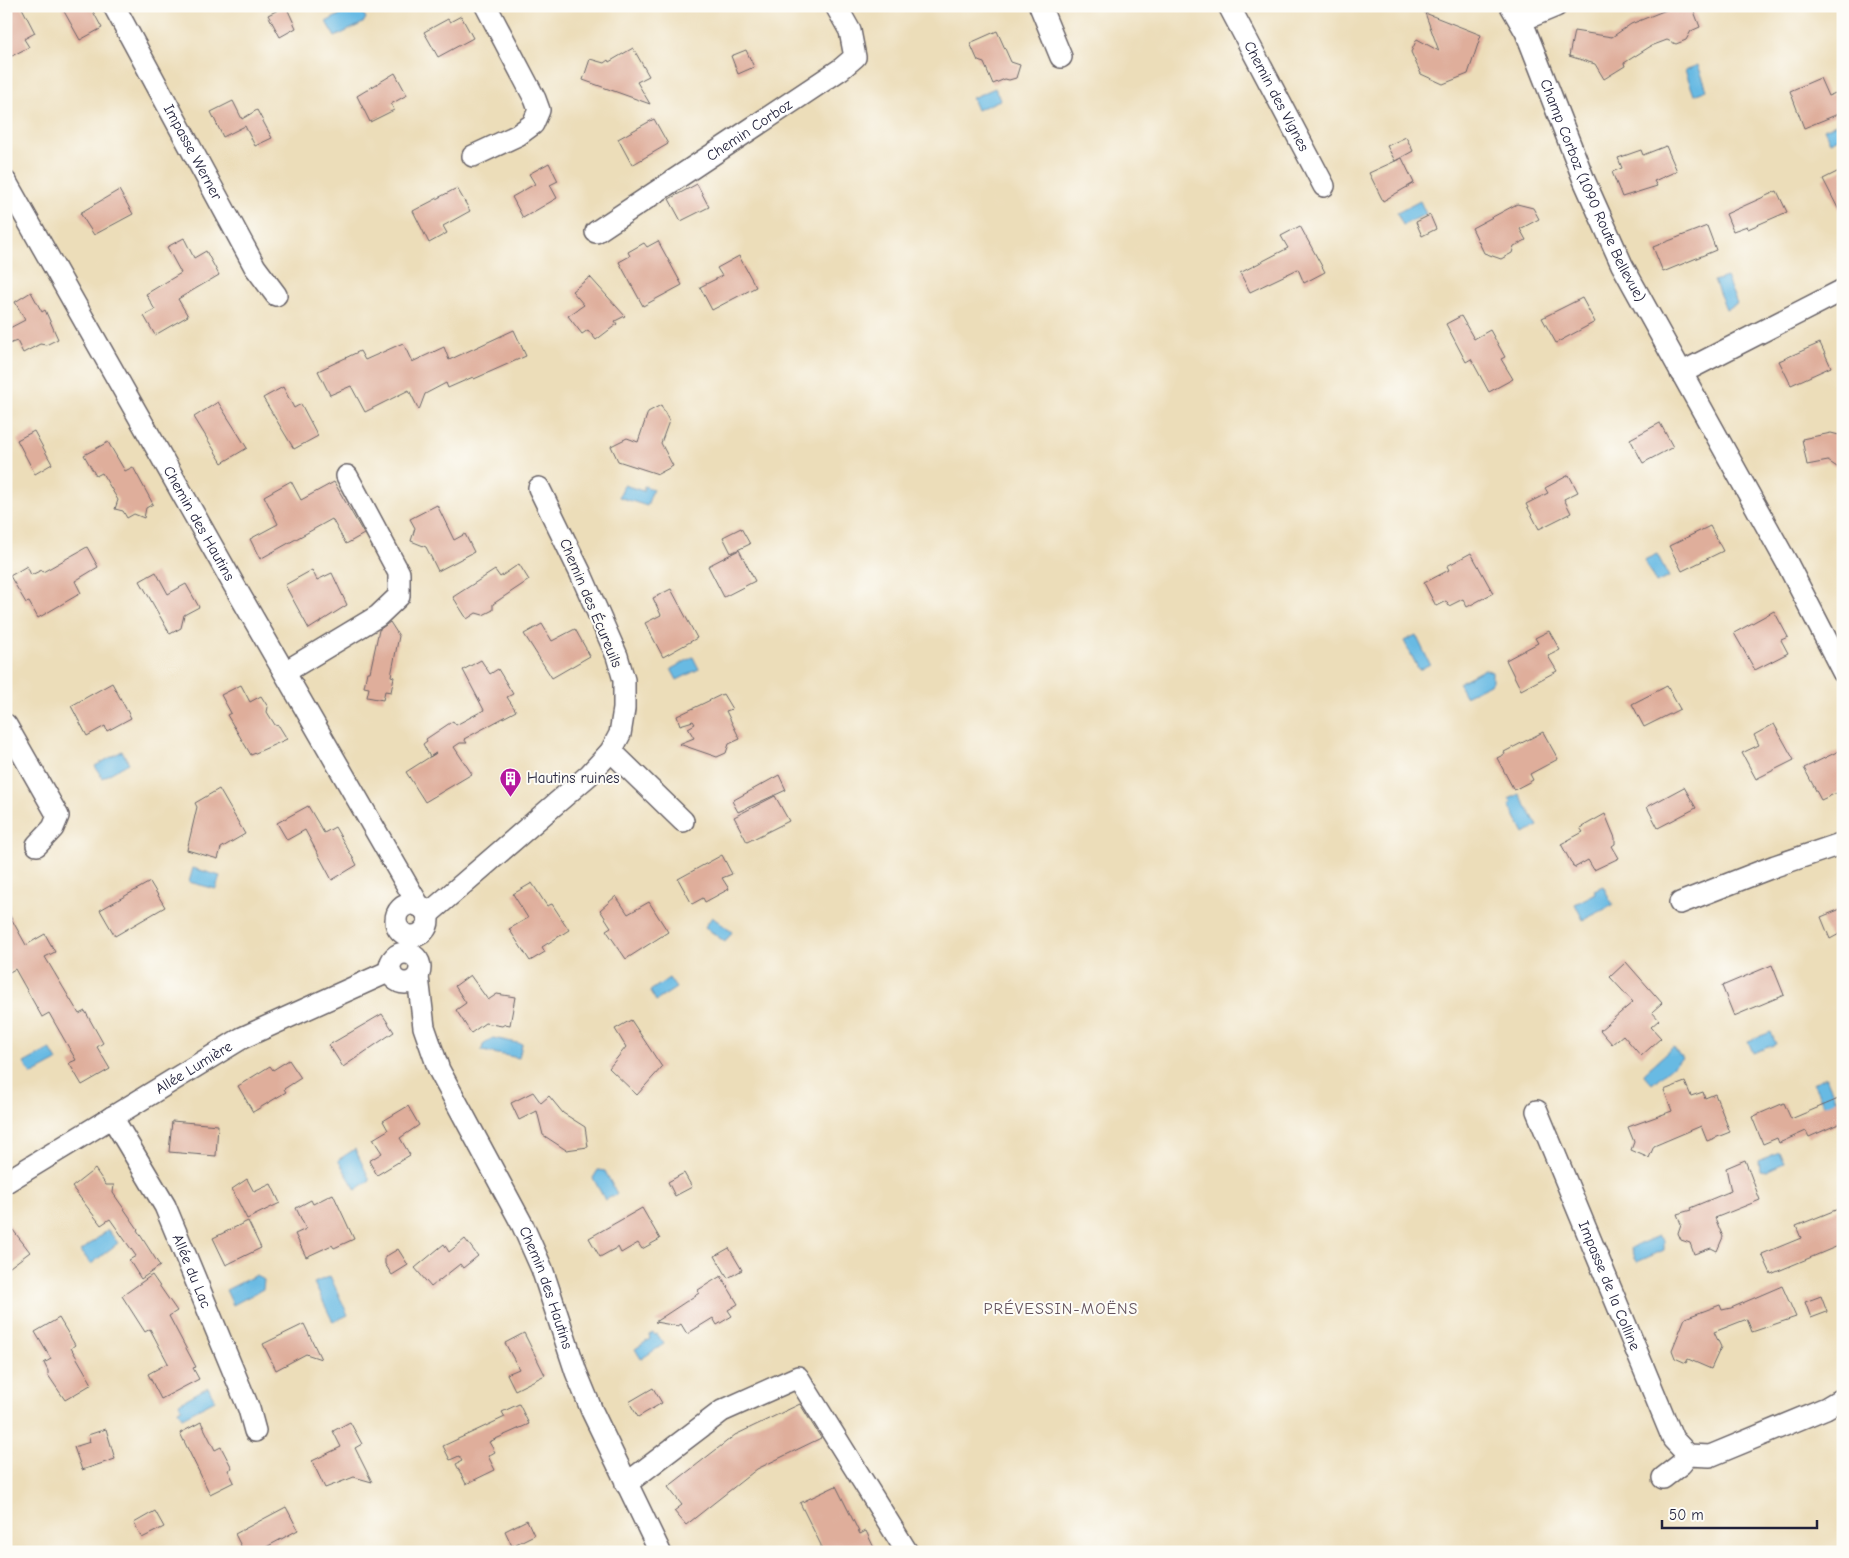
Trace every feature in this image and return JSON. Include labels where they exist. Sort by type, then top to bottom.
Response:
[{"type":"street","name":"Impasse Werner","points":[[114,6],[255,267],[276,295]]},
{"type":"street","points":[[473,156],[518,135],[533,124],[539,110],[535,98],[486,6]]},
{"type":"street","name":"Chemin Corboz","points":[[596,232],[841,69],[855,57],[850,31],[836,6]]},
{"type":"street","points":[[1040,6],[1061,57]]},
{"type":"street","name":"Chemin des Vignes","points":[[1229,6],[1324,186]]},
{"type":"street","points":[[1516,13],[1556,6]]},
{"type":"street","name":"Champ Corboz (1090 Route Bellevue)","points":[[1516,13],[1526,32],[1584,180],[1618,258],[1787,563],[1843,672]]},
{"type":"street","name":"Chemin des Hautins","points":[[6,182],[394,863],[414,918],[403,969],[439,1070],[506,1193],[542,1269],[576,1372],[626,1484],[660,1552]]},
{"type":"street","points":[[1681,373],[1843,290]]},
{"type":"street","points":[[285,672],[378,616],[399,596],[399,573],[348,476]]},
{"type":"street","name":"Chemin des Écureuils","points":[[414,918],[589,774],[611,750],[620,734],[624,709],[624,680],[617,656],[580,572],[539,488]]},
{"type":"street","points":[[6,725],[58,816],[53,828],[37,845]]},
{"type":"street","points":[[611,750],[682,821]]},
{"type":"street","points":[[1680,903],[1775,866],[1843,843]]},
{"type":"street","name":"Allée Lumière","points":[[6,1182],[242,1038],[403,969]]},
{"type":"street","name":"Impasse de la Colline","points":[[1537,1111],[1673,1439],[1688,1454]]},
{"type":"street","name":"Allée du Lac","points":[[112,1117],[165,1206],[249,1409],[255,1431]]},
{"type":"street","points":[[626,1484],[722,1411],[798,1377],[907,1552]]},
{"type":"street","points":[[1663,1478],[1681,1464],[1688,1454],[1710,1456],[1826,1408],[1843,1398]]},
{"type":"water","points":[[359,6],[366,18],[363,23],[335,37],[326,22]]},
{"type":"water","points":[[1698,65],[1707,90],[1694,95],[1685,70]]},
{"type":"water","points":[[995,88],[1000,100],[977,110],[972,98]]},
{"type":"water","points":[[1843,121],[1843,136],[1830,142],[1824,129]]},
{"type":"water","points":[[1420,201],[1426,214],[1403,225],[1397,213]]},
{"type":"water","points":[[1726,277],[1737,304],[1726,309],[1714,281]]},
{"type":"water","points":[[624,485],[643,491],[644,486],[653,489],[647,506],[619,497]]},
{"type":"water","points":[[1657,554],[1669,577],[1656,583],[1644,560]]},
{"type":"water","points":[[1416,635],[1430,664],[1419,670],[1404,641]]},
{"type":"water","points":[[693,657],[699,669],[677,680],[671,669]]},
{"type":"water","points":[[1485,669],[1492,672],[1492,683],[1465,696],[1458,683]]},
{"type":"water","points":[[122,751],[129,763],[102,778],[95,766]]},
{"type":"water","points":[[1519,794],[1538,826],[1524,834],[1509,805],[1512,803],[1509,799]]},
{"type":"water","points":[[193,868],[220,876],[216,889],[189,882]]},
{"type":"water","points":[[1603,886],[1613,905],[1583,920],[1575,904],[1596,893],[1594,890]]},
{"type":"water","points":[[712,917],[732,932],[725,942],[705,927]]},
{"type":"water","points":[[669,978],[676,988],[656,1001],[650,991]]},
{"type":"water","points":[[1771,1032],[1776,1044],[1753,1053],[1748,1041]]},
{"type":"water","points":[[493,1038],[522,1044],[519,1058],[482,1051],[483,1045]]},
{"type":"water","points":[[1673,1047],[1682,1058],[1652,1084],[1644,1075],[1645,1072]]},
{"type":"water","points":[[50,1049],[57,1061],[31,1075],[24,1063]]},
{"type":"water","points":[[1826,1077],[1837,1102],[1825,1107],[1813,1083]]},
{"type":"water","points":[[355,1149],[370,1180],[356,1190],[338,1160]]},
{"type":"water","points":[[1779,1152],[1784,1163],[1766,1171],[1760,1170],[1759,1161]]},
{"type":"water","points":[[598,1170],[605,1171],[617,1194],[605,1200],[593,1178]]},
{"type":"water","points":[[108,1230],[118,1243],[91,1264],[81,1251]]},
{"type":"water","points":[[1658,1236],[1664,1240],[1664,1250],[1637,1262],[1631,1248]]},
{"type":"water","points":[[256,1275],[264,1280],[263,1289],[233,1305],[226,1290]]},
{"type":"water","points":[[330,1276],[348,1315],[333,1322],[314,1283]]},
{"type":"water","points":[[657,1334],[664,1344],[641,1359],[635,1349],[650,1339],[649,1335]]},
{"type":"water","points":[[208,1387],[215,1400],[182,1417],[178,1410],[182,1408],[179,1403]]},
{"type":"building","points":[[17,6],[21,6],[35,33],[24,39],[29,47],[6,59],[6,7],[9,11]]},
{"type":"building","points":[[61,6],[90,6],[102,28],[80,40]]},
{"type":"building","points":[[286,6],[296,28],[280,37],[268,15]]},
{"type":"building","points":[[1676,6],[1692,6],[1700,27],[1691,31],[1686,40],[1676,44],[1667,40],[1651,46],[1624,63],[1625,66],[1604,79],[1595,64],[1569,56],[1574,31],[1612,37],[1631,24]]},
{"type":"building","points":[[1425,13],[1481,35],[1468,74],[1443,84],[1421,74],[1411,52],[1417,39],[1439,51]]},
{"type":"building","points":[[461,16],[473,38],[438,57],[424,32],[448,19],[450,22]]},
{"type":"building","points":[[997,31],[1011,62],[1020,65],[1016,78],[1005,79],[993,84],[984,63],[978,61],[970,43]]},
{"type":"building","points":[[633,48],[649,76],[637,82],[650,104],[583,80],[590,59],[604,63],[608,60],[609,62]]},
{"type":"building","points":[[746,50],[754,67],[738,74],[731,56]]},
{"type":"building","points":[[395,73],[407,95],[391,104],[394,110],[370,122],[357,96]]},
{"type":"building","points":[[1820,78],[1828,96],[1843,90],[1843,112],[1804,128],[1790,91]]},
{"type":"building","points":[[233,101],[242,119],[257,110],[272,138],[255,146],[245,126],[223,137],[211,112]]},
{"type":"building","points":[[654,119],[668,144],[632,165],[618,139]]},
{"type":"building","points":[[1406,137],[1413,151],[1395,161],[1387,146]]},
{"type":"building","points":[[1666,146],[1677,171],[1654,181],[1657,186],[1622,197],[1612,172],[1622,168],[1618,158],[1641,150],[1643,155]]},
{"type":"building","points":[[1402,158],[1414,183],[1383,201],[1369,173]]},
{"type":"building","points":[[549,163],[558,181],[550,185],[557,198],[523,218],[512,197],[535,184],[529,174]]},
{"type":"building","points":[[1843,169],[1843,218],[1823,179]]},
{"type":"building","points":[[697,184],[709,207],[681,221],[669,199]]},
{"type":"building","points":[[457,188],[470,211],[443,226],[447,233],[429,243],[413,211]]},
{"type":"building","points":[[119,190],[133,214],[94,235],[80,213]]},
{"type":"building","points":[[1777,191],[1787,212],[1748,229],[1747,226],[1733,231],[1726,214]]},
{"type":"building","points":[[1517,204],[1533,208],[1539,219],[1520,229],[1526,240],[1514,246],[1512,253],[1501,259],[1484,253],[1472,228]]},
{"type":"building","points":[[1430,215],[1436,229],[1422,236],[1416,222]]},
{"type":"building","points":[[1300,226],[1325,272],[1304,283],[1298,269],[1250,292],[1240,273],[1288,248],[1281,236]]},
{"type":"building","points":[[1707,226],[1716,250],[1663,272],[1653,247]]},
{"type":"building","points":[[184,238],[194,258],[206,251],[219,275],[178,299],[188,316],[155,335],[144,316],[155,310],[146,294],[181,273],[167,247]]},
{"type":"building","points":[[658,241],[682,285],[643,306],[619,262],[630,256],[628,252],[644,243],[647,247]]},
{"type":"building","points":[[739,256],[756,287],[712,310],[700,287],[722,276],[717,268]]},
{"type":"building","points":[[590,277],[625,316],[615,321],[617,324],[596,340],[588,330],[582,334],[568,316],[584,305],[572,291]]},
{"type":"building","points":[[31,292],[42,312],[45,310],[58,339],[46,345],[40,344],[23,353],[17,341],[6,345],[6,330],[25,320],[15,302]]},
{"type":"building","points":[[1582,298],[1595,322],[1556,343],[1542,318]]},
{"type":"building","points":[[1461,316],[1474,339],[1490,330],[1505,357],[1501,359],[1513,379],[1489,392],[1471,359],[1466,362],[1446,324]]},
{"type":"building","points":[[514,330],[526,356],[474,379],[473,377],[448,388],[446,383],[425,394],[419,410],[409,390],[365,412],[351,386],[330,395],[318,371],[360,351],[365,360],[403,343],[412,362],[444,347],[449,360]]},
{"type":"building","points":[[1820,343],[1831,367],[1791,385],[1779,361]]},
{"type":"building","points":[[283,387],[294,408],[301,404],[318,436],[294,449],[263,398]]},
{"type":"building","points":[[218,402],[247,448],[222,463],[194,417]]},
{"type":"building","points":[[661,405],[669,421],[661,443],[673,466],[658,474],[618,461],[611,446],[627,438],[638,442],[648,412]]},
{"type":"building","points":[[1660,423],[1673,447],[1643,463],[1630,439]]},
{"type":"building","points":[[34,431],[52,464],[35,474],[17,440]]},
{"type":"building","points":[[1831,433],[1843,436],[1843,471],[1828,461],[1807,465],[1802,439]]},
{"type":"building","points":[[108,442],[125,471],[133,467],[153,504],[146,508],[144,518],[134,514],[127,518],[123,511],[115,509],[118,500],[102,473],[96,476],[84,455]]},
{"type":"building","points":[[1569,475],[1578,492],[1564,499],[1571,513],[1539,529],[1526,504],[1548,493],[1545,488]]},
{"type":"building","points":[[291,481],[301,500],[334,482],[364,534],[346,544],[332,519],[260,559],[250,539],[278,524],[264,496]]},
{"type":"building","points":[[437,505],[454,540],[465,534],[474,552],[438,571],[426,547],[411,541],[415,528],[410,519]]},
{"type":"building","points":[[1710,526],[1723,551],[1682,571],[1669,546]]},
{"type":"building","points":[[741,528],[750,544],[731,553],[723,537]]},
{"type":"building","points":[[87,547],[98,567],[75,581],[81,593],[38,618],[29,602],[26,603],[10,576],[27,566],[31,575],[42,570],[43,572]]},
{"type":"building","points":[[739,550],[755,581],[724,597],[708,566]]},
{"type":"building","points":[[1471,553],[1493,593],[1467,607],[1463,599],[1449,606],[1446,601],[1436,606],[1424,583],[1449,570],[1447,566]]},
{"type":"building","points":[[519,564],[529,580],[493,604],[493,610],[483,615],[476,613],[467,619],[453,597],[495,570],[500,577]]},
{"type":"building","points":[[312,570],[317,580],[332,573],[347,605],[309,629],[285,585]]},
{"type":"building","points":[[156,572],[168,594],[186,584],[199,607],[184,615],[181,628],[170,634],[140,581]]},
{"type":"building","points":[[671,589],[697,638],[663,657],[645,623],[661,615],[653,598]]},
{"type":"building","points":[[1774,611],[1788,637],[1781,640],[1788,653],[1755,670],[1734,633]]},
{"type":"building","points":[[390,622],[399,636],[391,676],[394,677],[391,692],[385,691],[383,700],[367,697],[369,688],[364,687],[367,672],[370,672],[379,630]]},
{"type":"building","points":[[542,624],[552,641],[575,629],[590,656],[552,678],[524,634]]},
{"type":"building","points":[[1549,631],[1560,650],[1548,656],[1557,671],[1521,690],[1506,660],[1538,643],[1535,638]]},
{"type":"building","points":[[481,660],[490,674],[498,669],[513,694],[507,697],[516,711],[464,739],[467,743],[460,743],[454,747],[472,774],[425,802],[406,772],[430,757],[423,744],[427,741],[426,739],[453,721],[456,725],[484,710],[463,670]]},
{"type":"building","points":[[112,683],[131,718],[107,731],[105,726],[87,736],[71,706]]},
{"type":"building","points":[[241,685],[250,702],[261,696],[268,707],[267,712],[287,739],[251,755],[227,715],[231,713],[221,695]]},
{"type":"building","points":[[1667,686],[1680,709],[1644,727],[1632,704]]},
{"type":"building","points":[[723,694],[732,709],[726,711],[740,739],[729,744],[726,753],[717,757],[679,744],[694,738],[688,728],[695,724],[693,721],[680,725],[677,716]]},
{"type":"building","points":[[1774,724],[1794,760],[1756,779],[1742,753],[1759,745],[1754,735]]},
{"type":"building","points":[[1543,732],[1558,759],[1530,774],[1533,780],[1514,790],[1497,758],[1505,754],[1504,752]]},
{"type":"building","points":[[1843,749],[1843,790],[1821,800],[1804,768]]},
{"type":"building","points":[[779,775],[786,790],[738,812],[732,801]]},
{"type":"building","points":[[1684,787],[1696,808],[1658,828],[1647,807]]},
{"type":"building","points":[[219,789],[245,834],[221,848],[218,859],[187,850],[197,807],[195,803]]},
{"type":"building","points":[[775,796],[789,821],[747,842],[734,817]]},
{"type":"building","points":[[308,806],[324,833],[335,827],[357,865],[332,880],[305,830],[287,840],[277,823]]},
{"type":"building","points":[[1605,814],[1615,838],[1615,844],[1612,846],[1619,858],[1594,870],[1588,860],[1574,868],[1561,844],[1583,832],[1580,828]]},
{"type":"building","points":[[722,855],[732,874],[722,878],[729,889],[705,902],[703,898],[692,904],[678,879]]},
{"type":"building","points":[[150,882],[165,907],[115,936],[100,910]]},
{"type":"building","points":[[532,883],[547,906],[552,904],[569,930],[542,947],[545,952],[530,961],[509,929],[528,918],[513,894]]},
{"type":"building","points":[[616,896],[628,914],[649,902],[668,932],[626,959],[606,930],[611,927],[600,910]]},
{"type":"building","points":[[1843,908],[1843,932],[1830,939],[1821,917]]},
{"type":"building","points":[[6,909],[26,945],[45,934],[55,952],[45,957],[79,1014],[85,1011],[103,1043],[97,1047],[110,1069],[82,1085],[69,1063],[76,1060],[49,1013],[42,1017],[15,969],[6,974]]},
{"type":"building","points":[[1626,962],[1662,1003],[1652,1012],[1659,1020],[1651,1027],[1661,1038],[1641,1056],[1623,1035],[1612,1044],[1600,1030],[1633,1002],[1610,977]]},
{"type":"building","points":[[1772,965],[1784,995],[1734,1016],[1722,986]]},
{"type":"building","points":[[470,975],[488,1000],[497,994],[515,997],[510,1025],[505,1024],[502,1026],[485,1023],[471,1033],[456,1010],[466,1003],[455,986]]},
{"type":"building","points":[[382,1014],[394,1032],[343,1067],[329,1045]]},
{"type":"building","points":[[631,1020],[662,1067],[637,1095],[609,1068],[626,1047],[615,1029]]},
{"type":"building","points":[[289,1060],[301,1078],[284,1089],[286,1092],[253,1112],[238,1086],[270,1066],[273,1070]]},
{"type":"building","points":[[1685,1082],[1691,1096],[1703,1092],[1705,1098],[1715,1094],[1730,1132],[1707,1141],[1701,1126],[1654,1146],[1649,1158],[1631,1150],[1634,1142],[1628,1127],[1672,1111],[1664,1090]]},
{"type":"building","points":[[533,1092],[541,1103],[549,1096],[563,1113],[585,1127],[588,1147],[566,1150],[543,1135],[537,1111],[519,1120],[511,1103]]},
{"type":"building","points":[[1843,1097],[1843,1122],[1809,1137],[1806,1131],[1779,1143],[1777,1138],[1763,1144],[1752,1117],[1784,1103],[1791,1119]]},
{"type":"building","points":[[408,1106],[419,1125],[400,1138],[410,1155],[377,1175],[369,1161],[382,1153],[373,1139],[388,1130],[383,1121]]},
{"type":"building","points":[[172,1121],[218,1125],[216,1156],[169,1152]]},
{"type":"building","points":[[1745,1160],[1760,1200],[1715,1218],[1723,1237],[1717,1251],[1711,1248],[1694,1254],[1690,1243],[1681,1240],[1678,1233],[1681,1224],[1677,1214],[1691,1210],[1690,1208],[1731,1191],[1726,1168]]},
{"type":"building","points":[[95,1169],[106,1185],[114,1185],[113,1193],[138,1229],[160,1266],[141,1279],[129,1260],[136,1256],[110,1219],[101,1225],[72,1187]]},
{"type":"building","points":[[684,1173],[692,1187],[675,1196],[668,1182]]},
{"type":"building","points":[[247,1179],[254,1192],[271,1184],[280,1203],[247,1219],[232,1189]]},
{"type":"building","points":[[333,1194],[354,1239],[334,1248],[332,1245],[306,1257],[295,1234],[306,1229],[296,1208],[311,1200],[313,1204]]},
{"type":"building","points":[[1843,1207],[1843,1244],[1771,1274],[1762,1254],[1801,1238],[1796,1226]]},
{"type":"building","points":[[642,1208],[660,1239],[642,1249],[638,1243],[621,1253],[618,1247],[600,1257],[589,1238]]},
{"type":"building","points":[[6,1221],[30,1252],[6,1270]]},
{"type":"building","points":[[248,1221],[261,1248],[226,1265],[213,1238]]},
{"type":"building","points":[[465,1239],[478,1256],[463,1268],[460,1264],[431,1287],[415,1268],[444,1244],[449,1252]]},
{"type":"building","points":[[729,1248],[742,1270],[728,1278],[715,1256]]},
{"type":"building","points":[[398,1249],[408,1265],[392,1275],[385,1264],[385,1257]]},
{"type":"building","points":[[152,1275],[177,1311],[169,1316],[196,1367],[193,1368],[199,1379],[161,1399],[148,1374],[168,1363],[150,1329],[145,1332],[122,1296]]},
{"type":"building","points":[[721,1276],[738,1304],[728,1310],[732,1316],[717,1325],[713,1318],[687,1334],[681,1324],[678,1326],[655,1322],[699,1293],[698,1290]]},
{"type":"building","points":[[1782,1286],[1796,1317],[1752,1332],[1747,1319],[1714,1332],[1721,1347],[1711,1369],[1688,1359],[1686,1363],[1675,1358],[1672,1350],[1685,1318],[1720,1305],[1722,1310],[1731,1308]]},
{"type":"building","points":[[1821,1296],[1827,1312],[1811,1318],[1805,1302]]},
{"type":"building","points":[[59,1318],[75,1345],[71,1348],[92,1384],[65,1400],[48,1375],[44,1363],[51,1359],[35,1332]]},
{"type":"building","points":[[304,1324],[321,1359],[306,1354],[276,1370],[263,1344]]},
{"type":"building","points":[[524,1333],[545,1375],[515,1390],[507,1374],[519,1369],[505,1343]]},
{"type":"building","points":[[653,1388],[662,1403],[638,1417],[629,1402]]},
{"type":"building","points":[[519,1404],[529,1424],[489,1442],[495,1452],[488,1456],[495,1470],[466,1484],[456,1464],[462,1461],[459,1456],[450,1460],[443,1446],[505,1417],[502,1412]]},
{"type":"building","points":[[800,1404],[821,1438],[757,1469],[686,1525],[674,1511],[682,1505],[668,1487],[735,1435]]},
{"type":"building","points":[[201,1422],[215,1450],[221,1447],[232,1468],[228,1470],[234,1482],[210,1494],[180,1433]]},
{"type":"building","points":[[350,1422],[362,1444],[355,1448],[372,1482],[354,1477],[325,1488],[312,1461],[341,1447],[333,1431]]},
{"type":"building","points":[[106,1429],[115,1459],[82,1470],[74,1447],[90,1442],[88,1435]]},
{"type":"building","points":[[836,1486],[860,1534],[866,1531],[876,1552],[821,1552],[821,1545],[800,1503]]},
{"type":"building","points":[[286,1507],[298,1530],[257,1552],[244,1552],[235,1534]]},
{"type":"building","points":[[155,1511],[164,1527],[142,1538],[134,1523]]},
{"type":"building","points":[[527,1520],[534,1535],[512,1546],[505,1531]]},
{"type":"place","name":"Hautins ruines","points":[[511,797]]},
{"type":"district","name":"PRÉVESSIN-MOËNS","points":[[1061,1308]]}]
